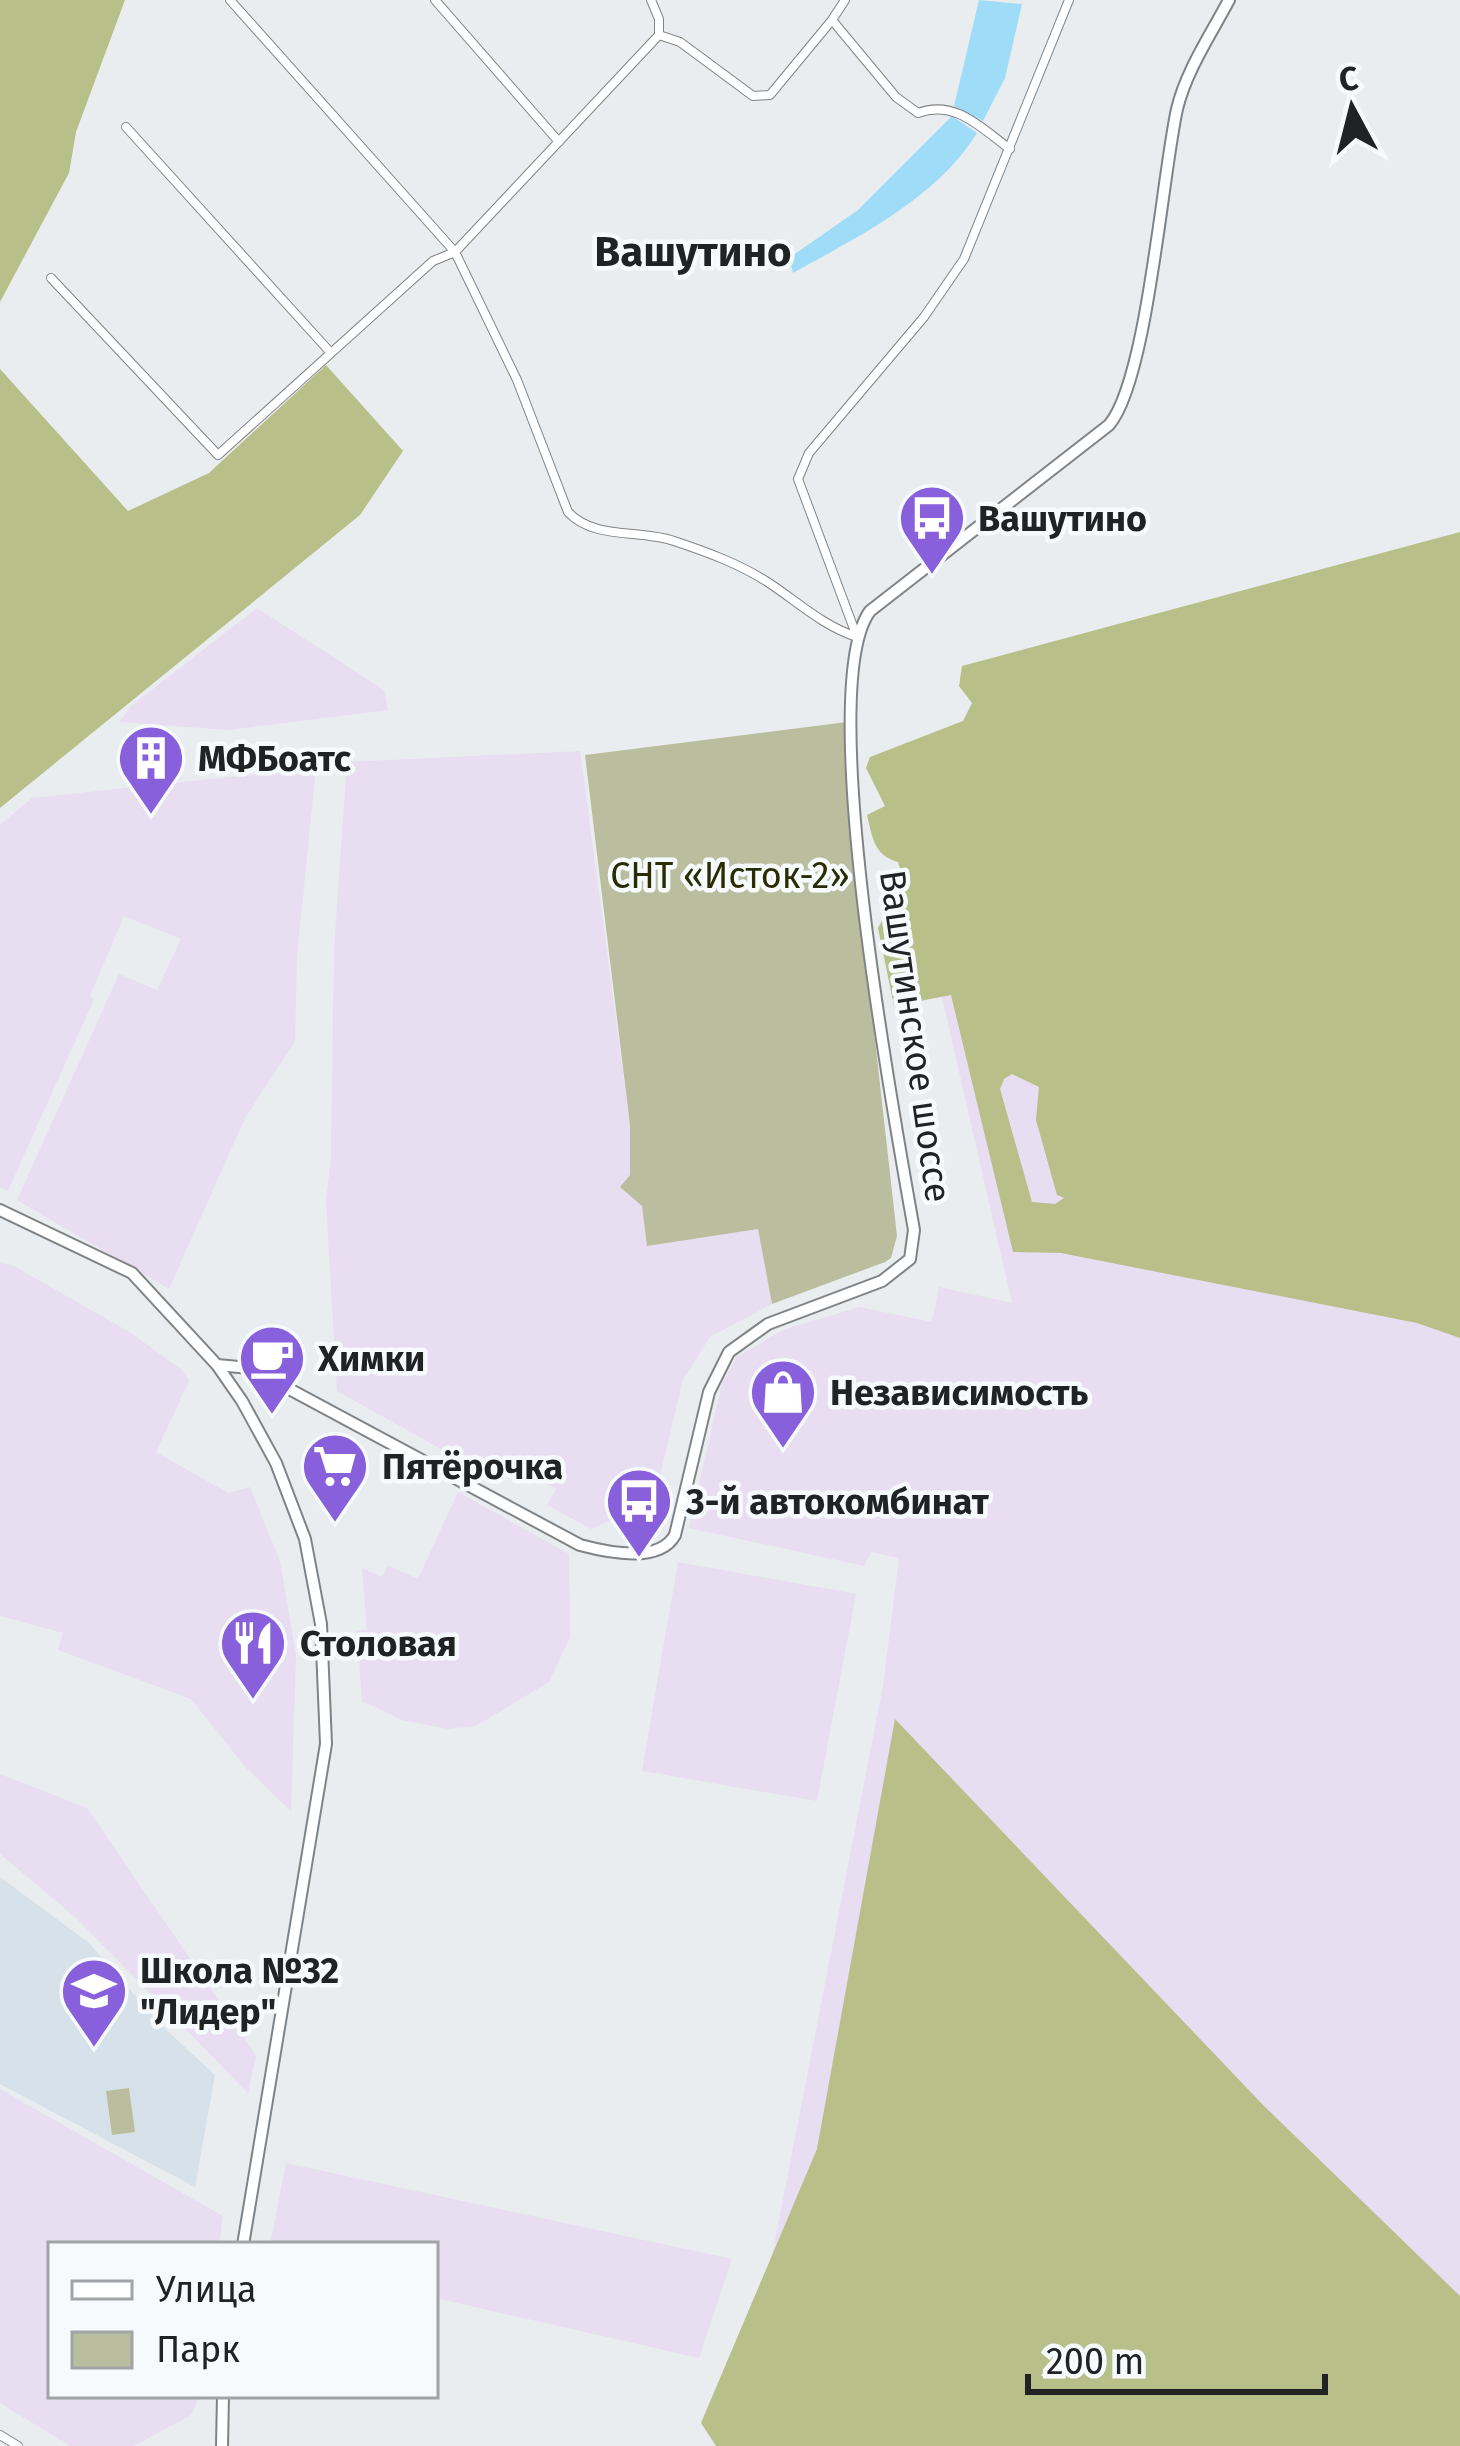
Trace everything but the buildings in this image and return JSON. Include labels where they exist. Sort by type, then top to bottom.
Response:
[{"type":"street","points":[[230,0],[455,252],[517,380],[568,512],[577,521],[603,530],[657,535],[719,557],[766,580],[835,630],[856,637]]},
{"type":"street","points":[[435,0],[559,142]]},
{"type":"street","points":[[51,278],[218,455],[433,261],[455,252],[658,35],[659,20],[651,0]]},
{"type":"street","points":[[658,35],[680,42],[762,98],[845,0]]},
{"type":"street","points":[[856,637],[798,478],[809,453],[924,317],[964,259],[1069,0]]},
{"type":"street","points":[[856,637],[870,611],[1109,425],[1121,410],[1141,324],[1178,104],[1229,0]]},
{"type":"street","points":[[832,20],[896,97],[918,112],[947,107],[1010,149]]},
{"type":"street","points":[[126,127],[331,352]]},
{"type":"street","name":"Вашутинское шоссе","points":[[217,1365],[250,1368],[580,1545],[639,1552],[670,1545],[714,1376],[729,1352],[768,1324],[896,1273],[913,1251],[914,1230],[875,995],[859,845],[851,734],[856,637]]},
{"type":"street","points":[[0,1210],[132,1273],[217,1365],[276,1463],[305,1539],[321,1624],[327,1696],[321,1780],[244,2242]]},
{"type":"street","points":[[222,2446],[223,2398]]},
{"type":"street","points":[[0,2435],[18,2446]]},
{"type":"shaded area","points":[[1460,577],[1460,2446],[735,2446],[883,1686],[899,1558],[871,1552],[864,1566],[689,1528],[722,1384],[737,1357],[783,1330],[859,1307],[932,1322],[939,1287],[1012,1303],[944,1006],[876,759]]},
{"type":"shaded area","points":[[257,608],[384,690],[388,710],[229,730],[119,722],[131,706]]},
{"type":"shaded area","points":[[580,751],[630,1125],[630,1175],[642,1206],[648,1245],[758,1229],[772,1304],[710,1337],[683,1379],[654,1501],[591,1529],[547,1505],[556,1489],[503,1459],[491,1477],[337,1391],[326,1201],[334,949],[347,762]]},
{"type":"shaded area","points":[[316,768],[297,955],[295,1042],[245,1118],[169,1289],[17,1200],[119,974],[157,990],[181,939],[124,916],[90,996],[94,999],[8,1191],[0,1187],[0,825],[32,798]]},
{"type":"shaded area","points":[[0,1263],[12,1265],[131,1333],[181,1369],[189,1381],[156,1452],[228,1493],[250,1487],[280,1561],[296,1655],[291,1811],[247,1769],[191,1699],[58,1650],[63,1633],[0,1616]]},
{"type":"shaded area","points":[[458,1492],[569,1554],[570,1637],[549,1682],[476,1726],[448,1729],[402,1720],[362,1701],[357,1631],[367,1630],[362,1568],[382,1577],[388,1565],[418,1579]]},
{"type":"shaded area","points":[[678,1562],[856,1594],[817,1801],[642,1771]]},
{"type":"shaded area","points":[[0,1774],[87,1808],[256,2055],[248,2093],[75,1917],[0,1854]]},
{"type":"shaded area","name":"Школа №32 \"Лидер\"","points":[[0,1877],[89,1943],[161,2025],[215,2075],[195,2187],[0,2084]]},
{"type":"shaded area","points":[[0,2089],[223,2216],[219,2242],[48,2242],[48,2398],[199,2398],[191,2415],[134,2446],[70,2446],[0,2403]]},
{"type":"shaded area","points":[[286,2163],[732,2259],[699,2358],[438,2299],[438,2242],[271,2242]]},
{"type":"green space","points":[[0,0],[125,0],[76,132],[69,173],[0,302]]},
{"type":"green space","points":[[326,365],[403,451],[360,515],[0,808],[0,369],[128,511],[209,473]]},
{"type":"green space","points":[[1460,532],[1460,1338],[1417,1323],[1061,1253],[1013,1252],[951,995],[894,1006],[878,928],[904,882],[898,862],[875,844],[867,815],[885,806],[866,768],[870,757],[963,721],[972,703],[959,686],[962,666]],"holes":[[[1012,1074],[1039,1087],[1036,1120],[1057,1195],[1064,1198],[1055,1204],[1032,1202],[1000,1089]]]},
{"type":"green space","name":"СНТ «Исток-2»","points":[[847,722],[864,942],[897,1236],[891,1258],[885,1262],[772,1304],[758,1229],[647,1246],[642,1206],[620,1187],[630,1175],[630,1125],[585,755]]},
{"type":"green space","points":[[895,1719],[1264,2106],[1460,2296],[1460,2446],[716,2446],[701,2423],[817,2149]]},
{"type":"green space","points":[[129,2088],[135,2132],[112,2135],[106,2091]]},
{"type":"water","points":[[979,0],[1022,4],[1005,78],[983,121],[954,106]]},
{"type":"water","points":[[952,116],[977,133],[941,177],[894,214],[793,273],[789,258],[858,210]]},
{"type":"place","name":"Вашутино","points":[[932,577]]},
{"type":"place","name":"МФБоатс","points":[[151,817]]},
{"type":"place","name":"Химки","points":[[272,1417]]},
{"type":"place","name":"Независимость","points":[[783,1451]]},
{"type":"place","name":"Пятёрочка","points":[[335,1525]]},
{"type":"place","name":"3-й автокомбинат","points":[[639,1560]]},
{"type":"place","name":"Столовая","points":[[253,1702]]},
{"type":"place","name":"Школа №32 \"Лидер\"","points":[[94,2050]]},
{"type":"district","name":"Вашутино","points":[[693,251]]}]
